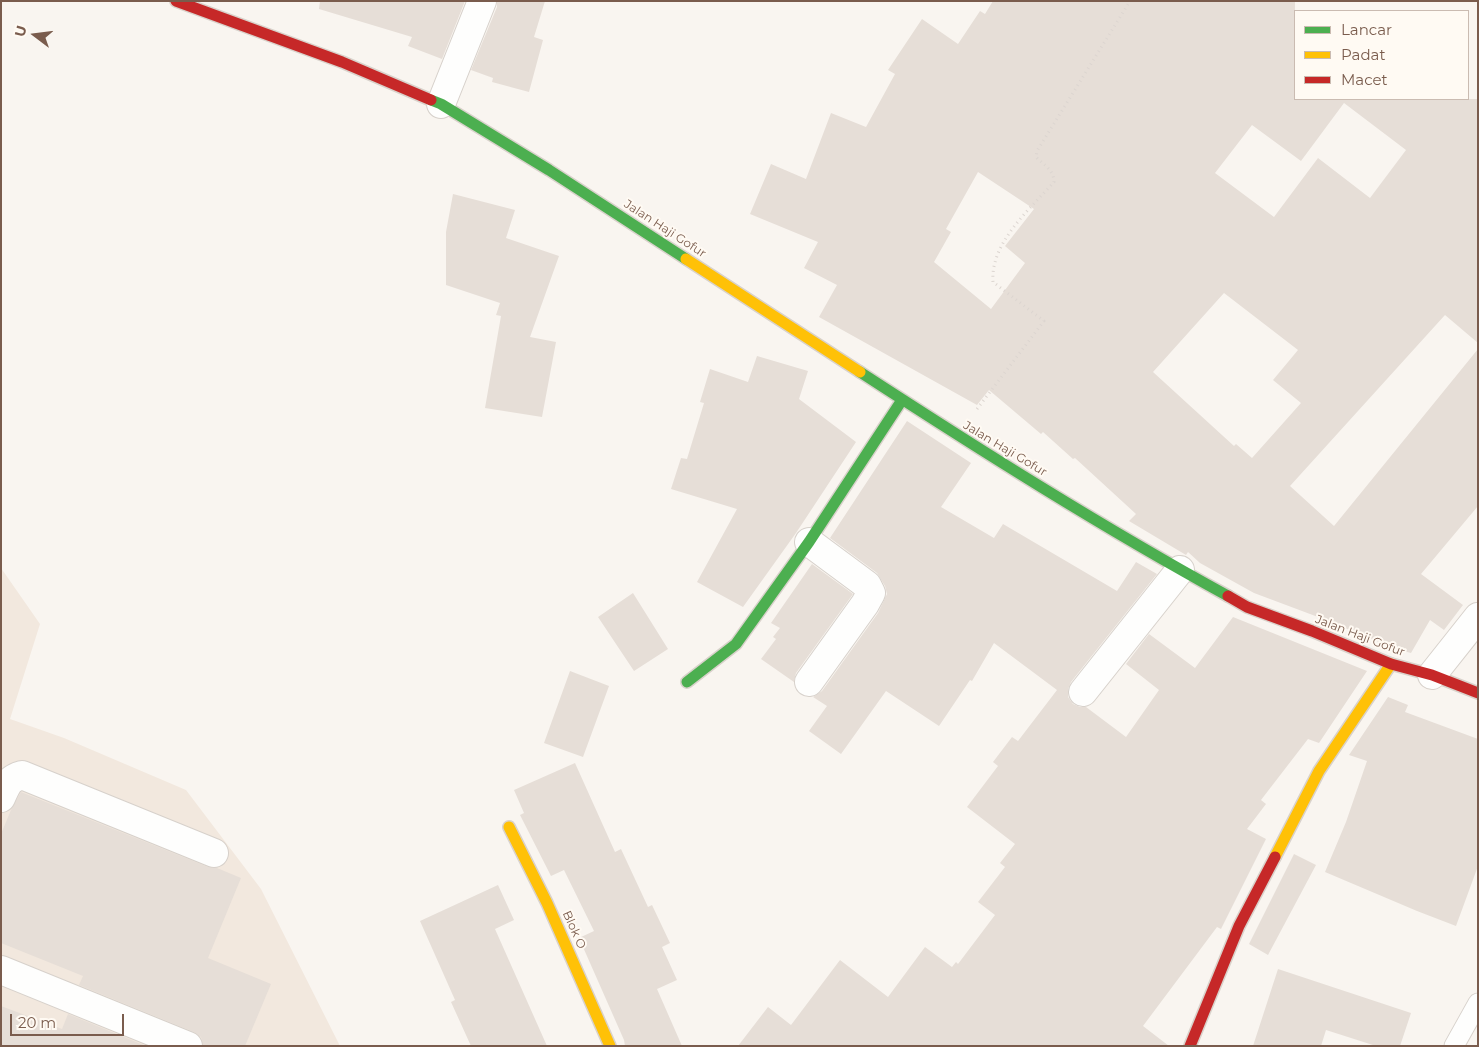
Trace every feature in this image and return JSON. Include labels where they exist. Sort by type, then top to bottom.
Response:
[{"type":"street","name":"Jalan Haji Gofur","points":[[176,1],[342,62],[441,104],[549,170],[956,435],[1180,570],[1247,607],[1312,631],[1391,664],[1432,674],[1478,693]]},
{"type":"street","points":[[441,104],[482,1]]},
{"type":"street","points":[[687,682],[736,644],[809,542],[902,400]]},
{"type":"street","points":[[809,542],[867,585],[870,593],[865,604],[809,682]]},
{"type":"street","points":[[1083,692],[1180,570]]},
{"type":"street","points":[[1432,674],[1478,617]]},
{"type":"street","points":[[1190,1046],[1239,926],[1319,771],[1391,664]]},
{"type":"street","points":[[1,798],[7,785],[13,778],[22,775],[214,853]]},
{"type":"street","name":"Blok O","points":[[509,827],[546,903],[610,1046]]},
{"type":"street","points":[[1,970],[188,1046]]},
{"type":"lane","points":[[1454,1046],[1478,1003]]},
{"type":"path","points":[[956,435],[1044,323],[1026,306],[993,282],[996,257],[1010,230],[1054,182],[1052,172],[1036,157],[1037,151],[1130,1]]},
{"type":"shaded area","points":[[1,568],[40,624],[10,719],[64,738],[186,790],[261,889],[340,1046],[1,1046]]},
{"type":"building","points":[[320,1],[465,1],[442,59],[408,46],[412,37],[319,9]]},
{"type":"building","points":[[497,1],[545,1],[534,37],[543,40],[529,92],[492,82],[493,78],[471,70],[497,7]]},
{"type":"building","points":[[993,1],[1295,1],[1294,100],[1478,99],[1478,343],[1445,315],[1290,486],[1334,526],[1478,349],[1478,506],[1421,574],[1463,605],[1444,630],[1430,620],[1411,653],[1396,649],[1254,593],[1200,563],[1188,552],[1186,555],[1129,521],[1136,514],[1075,458],[1073,459],[1043,432],[1041,434],[989,390],[977,405],[819,317],[837,285],[804,268],[818,242],[750,214],[771,164],[806,179],[831,113],[866,127],[895,74],[888,70],[922,19],[958,44],[980,11],[985,14]],"holes":[[[1344,103],[1406,150],[1370,198],[1318,158],[1274,217],[1215,173],[1252,125],[1301,161]],[[978,172],[1034,209],[1005,246],[1025,263],[991,309],[934,262],[951,232],[946,229]],[[1224,293],[1298,350],[1273,380],[1301,403],[1252,458],[1236,444],[1234,446],[1153,372]]]},
{"type":"building","points":[[453,194],[515,210],[506,238],[559,256],[530,337],[556,342],[542,417],[485,408],[501,316],[496,315],[500,303],[446,285],[446,232]]},
{"type":"building","points":[[757,356],[808,371],[799,399],[856,442],[796,533],[743,607],[697,582],[737,509],[671,489],[681,458],[687,459],[704,403],[700,402],[710,369],[748,382]]},
{"type":"building","points":[[907,421],[971,463],[941,507],[994,538],[1003,524],[1117,591],[1136,562],[1157,574],[1071,682],[1068,689],[1068,697],[1073,704],[1086,707],[1126,737],[1159,690],[1126,664],[1149,634],[1195,668],[1233,617],[1367,671],[1319,743],[1308,739],[1261,800],[1266,804],[1247,829],[1266,839],[1221,929],[1217,927],[1143,1026],[1169,1046],[738,1046],[768,1007],[791,1025],[840,960],[888,997],[925,947],[952,967],[956,962],[958,964],[995,915],[978,902],[1005,867],[1000,863],[1015,844],[967,807],[998,766],[993,762],[1012,737],[1018,741],[1057,690],[994,643],[972,681],[970,680],[939,726],[886,691],[841,754],[809,731],[827,706],[813,697],[822,691],[878,613],[887,594],[885,586],[877,573],[830,538]]},
{"type":"building","points":[[812,564],[853,594],[796,673],[794,682],[761,659],[776,639],[773,637],[780,628],[771,623]]},
{"type":"building","points":[[633,593],[668,649],[634,671],[598,617]]},
{"type":"building","points":[[570,671],[609,686],[583,757],[544,743]]},
{"type":"building","points":[[1388,697],[1408,705],[1405,712],[1478,739],[1478,866],[1456,926],[1325,872],[1346,822],[1367,761],[1349,755]]},
{"type":"building","points":[[575,763],[615,852],[621,849],[648,907],[652,905],[670,943],[662,947],[677,980],[657,989],[682,1046],[625,1046],[579,938],[594,931],[564,870],[551,876],[520,815],[524,813],[514,790]]},
{"type":"building","points":[[21,792],[208,867],[217,868],[241,878],[208,958],[271,984],[245,1046],[203,1046],[201,1037],[194,1032],[79,985],[83,976],[1,943],[1,834]]},
{"type":"building","points":[[1294,854],[1316,865],[1268,955],[1249,944]]},
{"type":"building","points":[[498,885],[514,920],[495,929],[547,1046],[471,1046],[451,1002],[455,1000],[420,921]]},
{"type":"building","points":[[1278,969],[1411,1013],[1400,1046],[1376,1046],[1326,1030],[1321,1046],[1253,1046]]},
{"type":"building","points":[[1,1006],[62,1029],[68,1014],[146,1046],[1,1046]]},
{"type":"traffic: fast","points":[[431,100],[441,104],[549,170],[686,259]]},
{"type":"traffic: fast","points":[[860,372],[1042,487],[1134,543],[1228,596]]},
{"type":"traffic: fast","points":[[687,682],[736,644],[809,542],[902,400]]},
{"type":"traffic: slow","points":[[686,259],[860,372]]},
{"type":"traffic: slow","points":[[1275,857],[1319,771],[1391,664]]},
{"type":"traffic: slow","points":[[509,827],[547,903],[610,1046]]},
{"type":"traffic: jam","points":[[176,1],[342,62],[431,100]]},
{"type":"traffic: jam","points":[[1228,596],[1247,607],[1312,631],[1391,664],[1432,675],[1478,693]]},
{"type":"traffic: jam","points":[[1190,1046],[1239,926],[1275,857]]}]
